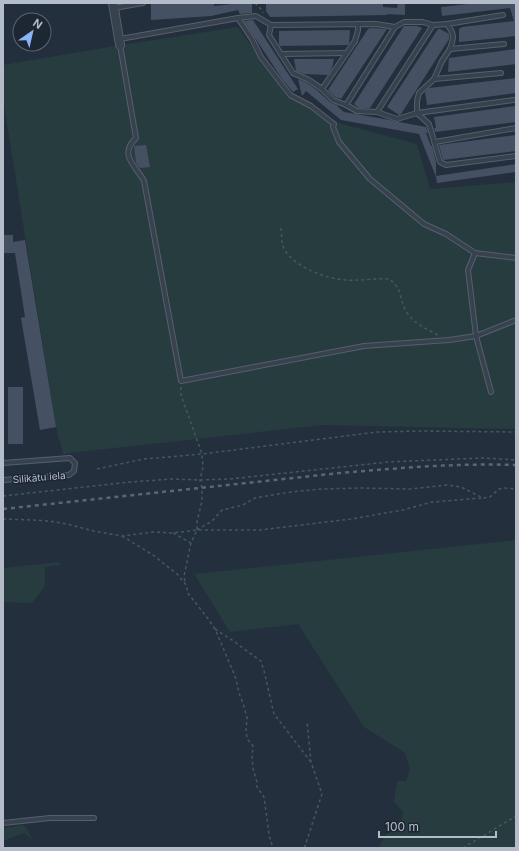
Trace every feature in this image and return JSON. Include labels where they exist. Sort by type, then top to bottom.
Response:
[{"type":"street","points":[[114,6],[120,42]]},
{"type":"lane","points":[[114,6],[142,3]]},
{"type":"lane","points":[[346,105],[395,27],[404,22],[423,22],[432,25],[447,24],[504,15]]},
{"type":"lane","points":[[395,27],[376,24],[271,25],[256,16],[238,18],[120,42],[136,138],[129,148],[128,155],[144,182],[181,381],[364,346],[449,340],[476,336],[516,320]]},
{"type":"lane","points":[[238,18],[252,39],[261,57],[290,95],[311,106],[334,124],[333,127],[339,142],[370,179],[424,224],[446,234],[475,253],[516,258]]},
{"type":"lane","points":[[322,89],[355,41],[358,24]]},
{"type":"lane","points":[[417,113],[419,93],[434,79],[454,39],[452,31],[447,24]]},
{"type":"lane","points":[[271,25],[269,35],[293,74],[309,80],[322,89],[333,100],[357,111],[377,112],[397,119],[417,113],[514,100]]},
{"type":"lane","points":[[377,112],[432,25]]},
{"type":"lane","points":[[450,49],[504,44]]},
{"type":"lane","points":[[281,54],[346,53]]},
{"type":"lane","points":[[434,79],[501,73]]},
{"type":"lane","points":[[417,113],[429,124],[440,162],[446,165],[516,156]]},
{"type":"lane","points":[[434,142],[516,128]]},
{"type":"lane","points":[[475,253],[468,270],[476,336],[491,392]]},
{"type":"lane","name":"Silikātu iela","points":[[3,463],[70,458],[74,463],[74,471],[69,476],[3,480]]},
{"type":"lane","points":[[3,823],[50,818],[94,818]]},
{"type":"path","points":[[281,228],[283,247],[291,258],[304,268],[322,275],[345,280],[389,279],[394,282],[398,288],[406,311],[415,321],[426,329],[449,340]]},
{"type":"path","points":[[181,381],[181,395],[202,454],[203,467],[200,480],[202,488],[202,501],[197,522],[197,530],[191,543],[184,576],[185,582],[187,592],[215,629],[235,676],[247,718],[247,739],[253,746],[253,769],[257,782],[257,788],[264,797],[269,835],[273,848]]},
{"type":"path","points":[[97,470],[144,459],[202,454],[377,432],[421,430],[516,432]]},
{"type":"path","points":[[3,496],[130,482],[171,479],[230,479],[388,462],[483,458],[516,460]]},
{"type":"path","points":[[197,530],[212,521],[222,510],[243,505],[255,498],[291,492],[353,488],[411,489],[447,485],[461,487],[483,498]]},
{"type":"path","points":[[3,519],[55,522],[122,536],[153,532],[173,533],[197,530],[260,530],[351,519],[403,510],[432,502],[490,497],[499,489],[516,489]]},
{"type":"path","points":[[173,533],[191,543]]},
{"type":"path","points":[[122,536],[153,555],[185,582]]},
{"type":"path","points":[[215,629],[261,661],[274,714],[311,762]]},
{"type":"path","points":[[305,848],[322,794],[311,762],[307,721]]},
{"type":"path","points":[[463,848],[516,816]]},
{"type":"green space","points":[[238,27],[287,97],[342,124],[417,144],[430,189],[516,182],[516,429],[323,425],[69,453],[63,455],[60,440],[58,438],[9,137],[3,96],[3,65]]},
{"type":"green space","points":[[516,540],[516,848],[379,848],[386,834],[400,827],[403,812],[394,802],[397,781],[406,781],[410,769],[405,753],[364,727],[298,624],[230,632],[194,574]]},
{"type":"green space","points":[[60,562],[60,565],[45,567],[45,586],[32,603],[3,602],[3,568]]},
{"type":"green space","points":[[23,825],[26,827],[32,839],[24,833],[3,841],[3,828]]},
{"type":"building","points":[[214,3],[214,6],[252,3],[252,13],[240,14],[238,10],[211,16],[151,20],[151,4]]},
{"type":"building","points":[[266,3],[383,3],[383,7],[397,8],[398,3],[405,3],[405,15],[387,14],[270,17],[266,11]]},
{"type":"building","points":[[477,3],[516,3],[516,36],[459,42],[459,29],[462,27],[514,21],[510,8],[442,16],[441,7]]},
{"type":"building","points":[[253,20],[298,89],[293,92],[282,79],[244,21]]},
{"type":"building","points":[[404,26],[417,26],[422,28],[370,108],[359,108],[354,104]]},
{"type":"building","points":[[368,29],[387,29],[341,99],[335,97],[328,90]]},
{"type":"building","points":[[438,29],[449,34],[449,39],[399,115],[387,107]]},
{"type":"building","points":[[350,30],[348,45],[280,46],[279,44],[279,31]]},
{"type":"building","points":[[516,49],[516,64],[448,72],[449,58]]},
{"type":"building","points":[[294,59],[334,59],[332,68],[328,75],[304,74],[296,71]]},
{"type":"building","points":[[516,78],[516,93],[427,105],[425,92],[429,88]]},
{"type":"building","points":[[298,79],[307,83],[344,112],[426,127],[428,133],[426,133],[432,146],[436,162],[436,177],[419,134],[341,120],[306,91],[302,96]]},
{"type":"building","points":[[516,106],[516,122],[435,132],[434,128],[436,128],[434,117]]},
{"type":"building","points":[[516,135],[516,151],[443,160],[439,145]]},
{"type":"building","points":[[146,145],[150,167],[140,168],[136,163],[134,146]]},
{"type":"building","points":[[516,164],[516,172],[437,183],[436,176]]},
{"type":"building","points":[[3,235],[13,235],[13,242],[25,240],[56,427],[40,430],[21,318],[25,317],[15,253],[3,253]]},
{"type":"building","points":[[8,387],[23,387],[23,444],[8,444]]},
{"type":"railway","points":[[3,509],[340,473],[450,465],[516,465]]}]
